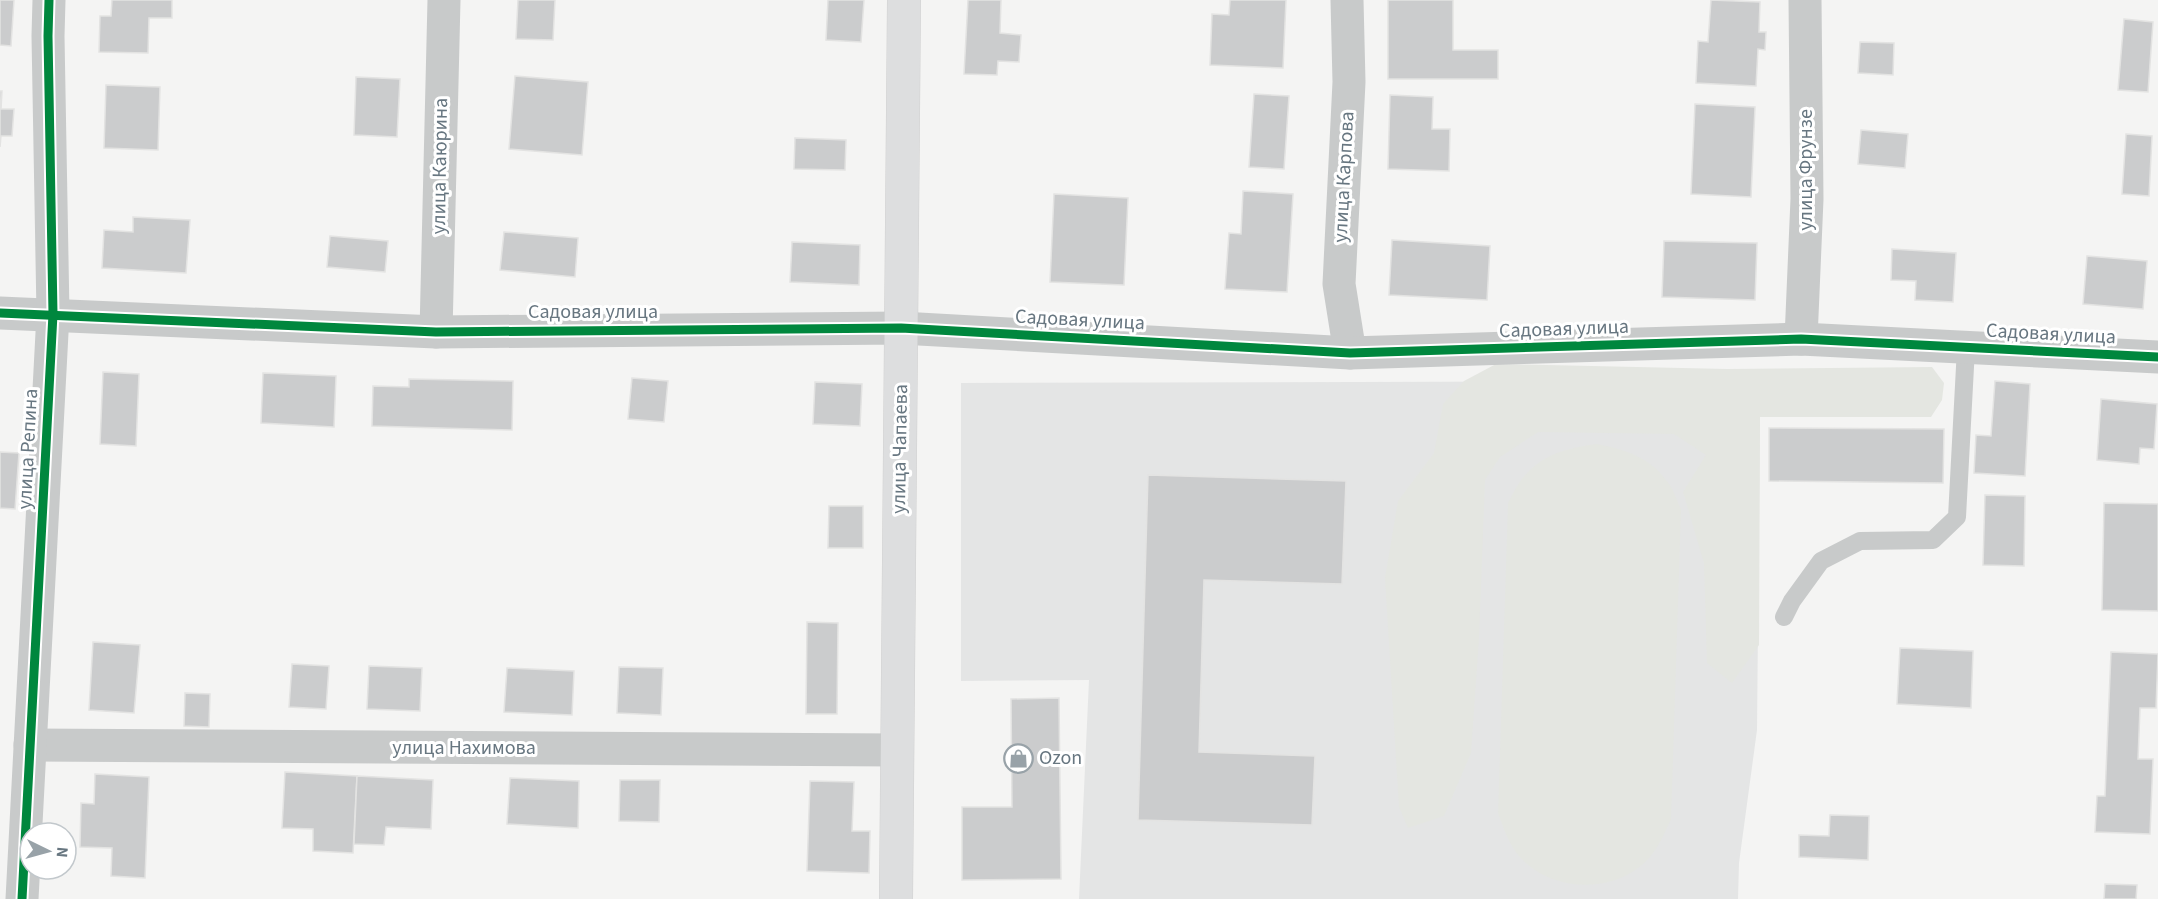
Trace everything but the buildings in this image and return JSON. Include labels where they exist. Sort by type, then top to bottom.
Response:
[{"type":"street","name":"улица Репина","points":[[22,899],[53,314],[49,0]]},
{"type":"street","name":"улица Каюрина","points":[[436,332],[444,0]]},
{"type":"street","name":"улица Чапаева","points":[[896,899],[904,0]]},
{"type":"street","name":"улица Карпова","points":[[1347,0],[1349,82],[1339,284],[1350,353]]},
{"type":"street","name":"улица Фрунзе","points":[[1801,339],[1807,199],[1805,0]]},
{"type":"street","name":"Садовая улица","points":[[0,313],[436,332],[901,328],[1350,353],[1801,339],[2158,357]]},
{"type":"street","name":"улица Нахимова","points":[[30,745],[897,750]]},
{"type":"lane","points":[[1784,617],[1792,601],[1821,561],[1860,541],[1933,540],[1957,517],[1966,348]]},
{"type":"shaded area","points":[[1496,364],[1727,369],[1932,367],[1944,383],[1942,400],[1931,417],[1760,417],[1759,645],[1732,683],[1707,663],[1704,563],[1683,492],[1706,455],[1674,434],[1538,432],[1500,457],[1485,480],[1479,638],[1471,753],[1444,816],[1408,828],[1399,807],[1385,578],[1398,501],[1434,453],[1443,404],[1464,381]]},
{"type":"shaded area","points":[[1736,381],[1760,417],[1757,730],[1739,863],[1738,899],[1079,899],[1089,680],[961,681],[961,383]]},
{"type":"shaded area","points":[[1597,444],[1628,452],[1654,467],[1671,487],[1681,509],[1671,819],[1654,852],[1638,868],[1611,881],[1582,885],[1552,879],[1539,873],[1521,859],[1506,834],[1498,813],[1508,503],[1530,470],[1547,458],[1565,450]]},
{"type":"cycle path","points":[[22,899],[53,314],[49,0]]},
{"type":"cycle path","points":[[0,313],[436,332],[901,328],[1350,353],[1801,339],[2158,357]]},
{"type":"place","name":"Ozon","points":[[1018,758]]}]
